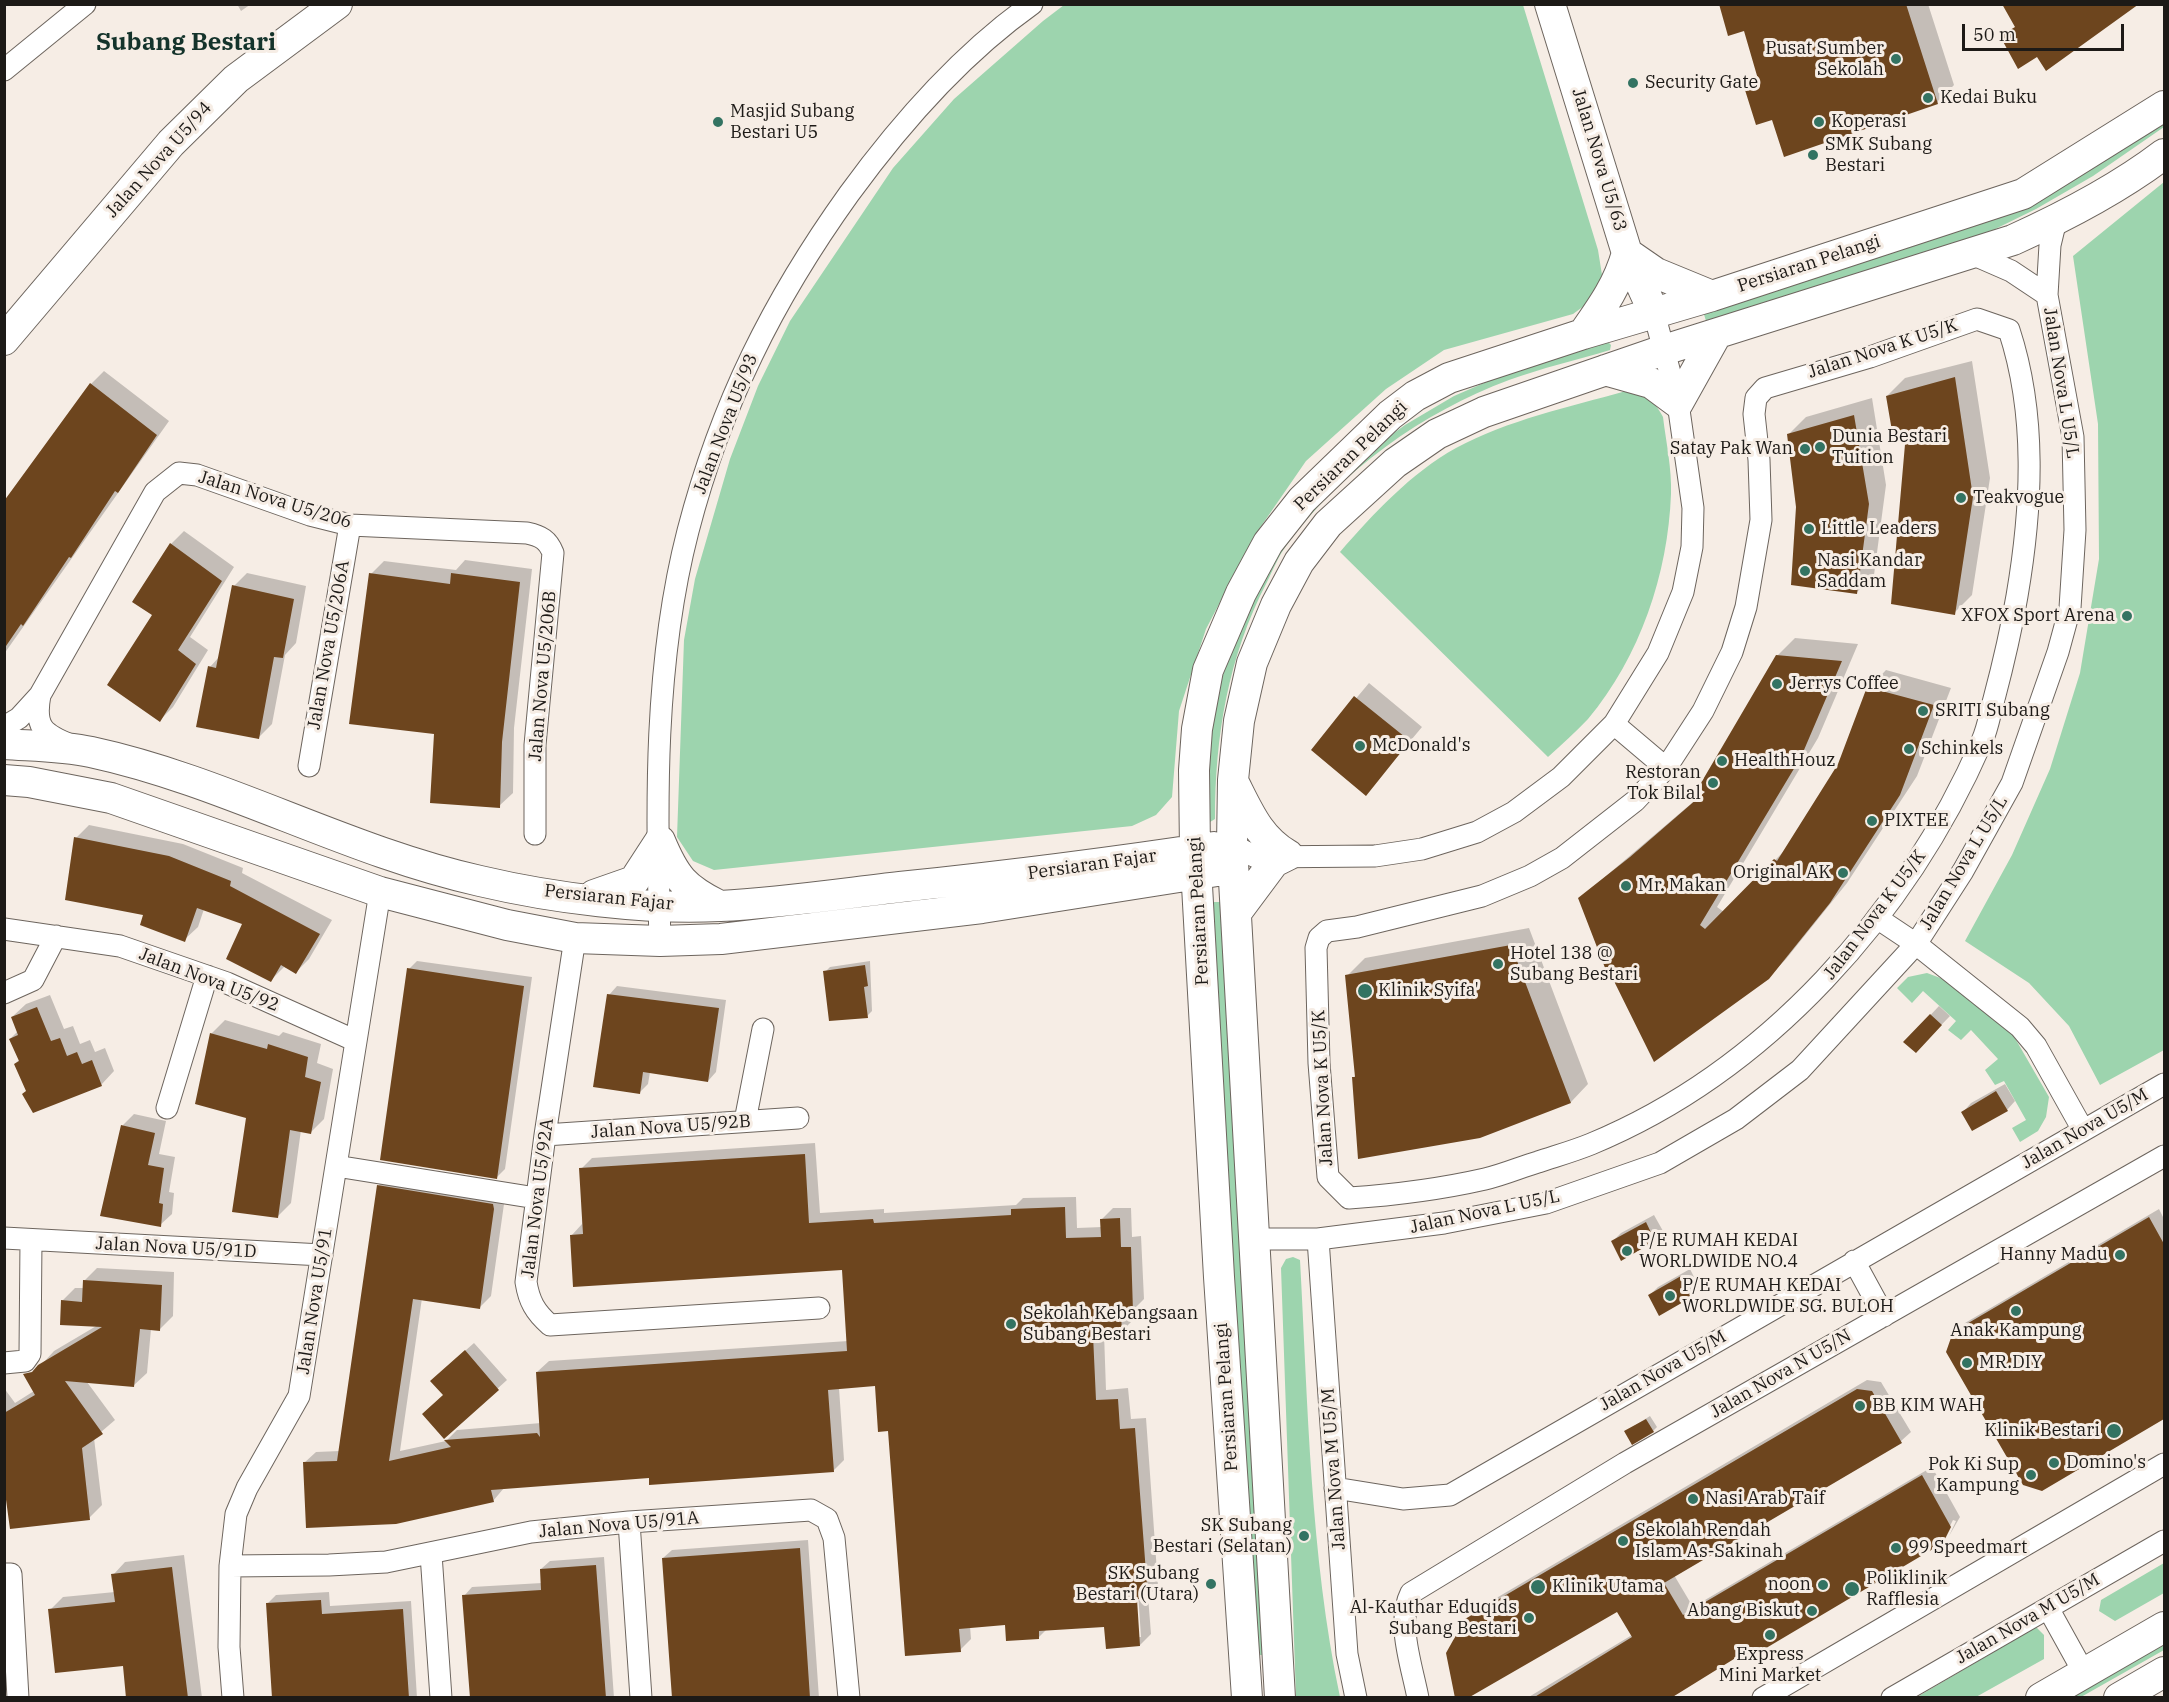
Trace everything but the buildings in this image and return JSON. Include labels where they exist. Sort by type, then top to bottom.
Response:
[{"type":"street","points":[[4,70],[85,4]]},
{"type":"street","name":"Jalan Nova U5/94","points":[[4,340],[171,143],[236,79],[337,4]]},
{"type":"street","name":"Jalan Nova U5/93","points":[[660,941],[664,678],[687,532],[714,447],[747,364],[784,292],[820,235],[907,119],[972,55],[1032,4]]},
{"type":"street","name":"Jalan Nova U5/63","points":[[1550,4],[1627,253],[1654,313]]},
{"type":"street","name":"Persiaran Pelangi","points":[[1247,1698],[1218,1265],[1194,807],[1197,729],[1208,670],[1241,593],[1268,543],[1302,500],[1390,415],[1415,396],[1449,378],[1583,334],[1712,296],[2023,194],[2164,106]]},
{"type":"street","name":"Persiaran Pelangi","points":[[1280,1698],[1252,1239],[1236,913],[1240,857],[1233,780],[1239,721],[1252,663],[1280,597],[1299,562],[1328,524],[1395,463],[1437,434],[1484,412],[1664,350],[1972,254],[2056,220],[2143,170],[2164,154]]},
{"type":"street","name":"Jalan Nova L U5/L","points":[[1252,1239],[1318,1239],[1370,1234],[1546,1203],[1660,1164],[1736,1119],[1800,1070],[1916,944],[1963,871],[2012,783],[2058,652],[2070,608],[2076,530],[2073,437],[2047,295],[2050,244],[2056,220]]},
{"type":"street","points":[[1583,334],[1610,297],[1620,277],[1627,253],[1656,273],[1712,296]]},
{"type":"street","points":[[1972,254],[2011,271],[2047,295]]},
{"type":"street","points":[[4,780],[29,782],[111,798],[381,892],[507,925],[575,938],[660,941],[722,939],[982,908],[1137,872],[1196,862],[1288,855],[1375,856],[1422,849],[1477,832],[1514,812],[1561,777],[1614,724],[1658,653],[1685,581],[1692,547],[1693,508],[1678,403],[1654,313]]},
{"type":"street","name":"Jalan Nova K U5/K","points":[[1977,319],[2009,330],[2020,362],[2030,449],[2026,545],[2010,641],[1983,739],[1925,851],[1877,918],[1812,994],[1718,1074],[1641,1120],[1591,1144],[1486,1179],[1381,1196],[1349,1198],[1328,1177],[1319,1063],[1316,948],[1319,938],[1327,931],[1357,927],[1482,897],[1530,876],[1562,858],[1635,801],[1666,768],[1703,711],[1727,662],[1746,607],[1761,520],[1759,460],[1754,414],[1756,398],[1765,388],[1870,357],[1977,319]]},
{"type":"street","points":[[1678,403],[1716,335]]},
{"type":"street","points":[[1605,370],[1651,383],[1678,403]]},
{"type":"street","name":"Jalan Nova U5/206","points":[[4,726],[18,718],[40,695],[155,492],[179,473],[197,475],[310,515],[350,525],[527,533]]},
{"type":"street","name":"Jalan Nova U5/206A","points":[[309,766],[350,525]]},
{"type":"street","name":"Jalan Nova U5/206B","points":[[527,533],[540,536],[549,544],[553,553],[534,745],[535,834]]},
{"type":"street","name":"Jalan Nova U5/206","points":[[40,695],[37,713],[40,726],[52,738],[88,751]]},
{"type":"street","points":[[1614,724],[1666,768]]},
{"type":"street","name":"Persiaran Fajar","points":[[4,744],[88,751],[153,767],[390,855],[468,878],[585,898],[659,905],[720,906],[1137,872]]},
{"type":"street","points":[[1233,780],[1255,825],[1274,848],[1288,855]]},
{"type":"street","points":[[1137,872],[1194,807]]},
{"type":"street","points":[[585,898],[634,881],[660,841]]},
{"type":"street","points":[[660,841],[672,871],[681,882],[693,892],[720,906]]},
{"type":"street","points":[[1236,913],[1275,862],[1288,855]]},
{"type":"street","points":[[1137,872],[1182,903],[1199,918]]},
{"type":"street","name":"Jalan Nova U5/91","points":[[233,1698],[229,1647],[230,1566],[236,1514],[247,1488],[299,1396],[381,892]]},
{"type":"street","points":[[1877,918],[1916,944]]},
{"type":"street","name":"Jalan Nova U5/92","points":[[4,929],[120,946],[207,976],[356,1041]]},
{"type":"street","points":[[4,993],[33,980],[56,936]]},
{"type":"street","name":"Jalan Nova U5/92A","points":[[575,938],[536,1198],[526,1282],[529,1301],[539,1316],[550,1325],[819,1308]]},
{"type":"street","name":"Jalan Nova L U5/L","points":[[1916,944],[2020,1027],[2036,1046],[2083,1130]]},
{"type":"street","points":[[166,1108],[207,976]]},
{"type":"street","points":[[745,1121],[763,1029]]},
{"type":"street","name":"Jalan Nova U5/M","points":[[1335,1488],[1403,1499],[1450,1495],[2164,1084]]},
{"type":"street","name":"Jalan Nova U5/92B","points":[[545,1135],[798,1118]]},
{"type":"street","name":"Jalan Nova N U5/N","points":[[1418,1698],[1404,1620],[1406,1604],[1411,1593],[1625,1463],[2164,1156]]},
{"type":"street","points":[[336,1166],[536,1198]]},
{"type":"street","name":"Jalan Nova U5/91D","points":[[4,1238],[322,1256]]},
{"type":"street","name":"Jalan Nova M U5/M","points":[[1318,1239],[1347,1654],[1356,1698]]},
{"type":"street","points":[[4,1363],[25,1361],[30,1354],[31,1240]]},
{"type":"street","points":[[1854,1261],[1884,1316]]},
{"type":"street","points":[[1763,1698],[2164,1464]]},
{"type":"street","name":"Jalan Nova U5/91A","points":[[230,1566],[386,1562],[531,1532],[628,1522],[811,1510],[827,1519],[834,1538],[849,1698]]},
{"type":"street","points":[[628,1522],[641,1698]]},
{"type":"street","name":"Jalan Nova M U5/M","points":[[1892,1698],[2164,1540]]},
{"type":"street","points":[[431,1554],[441,1698]]},
{"type":"street","points":[[4,1574],[11,1574],[18,1698]]},
{"type":"street","points":[[2048,1608],[2084,1673]]},
{"type":"street","points":[[2041,1698],[2164,1627]]},
{"type":"street","points":[[2119,1698],[2164,1672]]},
{"type":"green space","points":[[1064,5],[1523,5],[1598,250],[1602,275],[1592,300],[1573,314],[1444,350],[1386,389],[1306,461],[1255,535],[1206,629],[1179,711],[1172,797],[1156,815],[1132,826],[714,870],[693,861],[677,837],[684,640],[695,579],[730,459],[758,386],[790,321],[893,168],[954,99]]},
{"type":"green space","points":[[2164,115],[2164,127],[2093,176],[2036,209],[1983,235],[1706,321],[1703,311],[1869,259]]},
{"type":"green space","name":"XFOX Sport Arena","points":[[2164,182],[2164,1050],[2100,1085],[2069,1026],[2029,983],[1965,941],[2012,855],[2050,769],[2080,673],[2099,559],[2098,424],[2073,256]]},
{"type":"green space","points":[[1607,341],[1611,345],[1610,350],[1509,380],[1445,409],[1386,447],[1358,469],[1308,519],[1278,559],[1242,639],[1233,668],[1221,727],[1215,819],[1210,822],[1206,819],[1207,767],[1212,720],[1227,659],[1249,601],[1280,545],[1357,460],[1405,425],[1454,396],[1507,373]]},
{"type":"green space","points":[[1626,391],[1648,399],[1663,417],[1671,485],[1669,524],[1664,554],[1648,613],[1622,669],[1588,719],[1548,757],[1340,552],[1379,509],[1408,482],[1456,448],[1518,422]]},
{"type":"green space","points":[[1212,902],[1220,902],[1265,1655],[1256,1655]]},
{"type":"green space","points":[[1927,973],[1943,979],[2012,1033],[2049,1097],[2046,1117],[2038,1131],[2020,1142],[2012,1128],[2026,1120],[2004,1081],[1995,1085],[1985,1070],[1998,1059],[1971,1030],[1961,1040],[1948,1030],[1956,1021],[1923,991],[1912,1003],[1897,988],[1908,977]]},
{"type":"green space","points":[[1293,1257],[1300,1260],[1316,1534],[1322,1589],[1340,1697],[1296,1697],[1281,1268],[1286,1259]]},
{"type":"green space","points":[[2164,1563],[2164,1593],[2115,1621],[2099,1611],[2101,1600]]},
{"type":"green space","points":[[2036,1627],[2044,1635],[2044,1659],[1976,1697],[1917,1697]]},
{"type":"green space","points":[[2164,1641],[2164,1650],[2081,1697],[2066,1698]]},
{"type":"place","name":"Pusat Sumber Sekolah","points":[[1896,59]]},
{"type":"place","name":"Security Gate","points":[[1633,83]]},
{"type":"place","name":"Kedai Buku","points":[[1928,98]]},
{"type":"place","name":"Masjid Subang Bestari U5","points":[[718,122]]},
{"type":"place","name":"Koperasi","points":[[1819,122]]},
{"type":"place","name":"SMK Subang Bestari","points":[[1813,155]]},
{"type":"place","name":"Dunia Bestari Tuition","points":[[1820,447]]},
{"type":"place","name":"Satay Pak Wan","points":[[1805,449]]},
{"type":"place","name":"Teakvogue","points":[[1961,498]]},
{"type":"place","name":"Little Leaders","points":[[1809,529]]},
{"type":"place","name":"Nasi Kandar Saddam","points":[[1805,571]]},
{"type":"place","name":"XFOX Sport Arena","points":[[2127,616]]},
{"type":"place","name":"Jerrys Coffee","points":[[1777,684]]},
{"type":"place","name":"SRITI Subang","points":[[1923,711]]},
{"type":"place","name":"McDonald's","points":[[1360,746]]},
{"type":"place","name":"Schinkels","points":[[1909,749]]},
{"type":"place","name":"HealthHouz","points":[[1722,761]]},
{"type":"place","name":"Restoran Tok Bilal","points":[[1713,783]]},
{"type":"place","name":"PIXTEE","points":[[1872,821]]},
{"type":"place","name":"Original AK","points":[[1843,873]]},
{"type":"place","name":"Mr. Makan","points":[[1626,886]]},
{"type":"place","name":"Hotel 138 @ Subang Bestari","points":[[1498,964]]},
{"type":"place","name":"Klinik Syifa'","points":[[1365,991]]},
{"type":"place","name":"P/E RUMAH KEDAI WORLDWIDE NO.4","points":[[1627,1251]]},
{"type":"place","name":"Hanny Madu","points":[[2120,1255]]},
{"type":"place","name":"P/E RUMAH KEDAI WORLDWIDE SG. BULOH","points":[[1670,1296]]},
{"type":"place","name":"Anak Kampung","points":[[2016,1311]]},
{"type":"place","name":"Sekolah Kebangsaan Subang Bestari","points":[[1011,1324]]},
{"type":"place","name":"MR.DIY","points":[[1967,1363]]},
{"type":"place","name":"BB KIM WAH","points":[[1860,1406]]},
{"type":"place","name":"Klinik Bestari","points":[[2114,1431]]},
{"type":"place","name":"Domino's","points":[[2054,1463]]},
{"type":"place","name":"Pok Ki Sup Kampung","points":[[2031,1475]]},
{"type":"place","name":"Nasi Arab Taif","points":[[1693,1499]]},
{"type":"place","name":"SK Subang Bestari (Selatan)","points":[[1304,1536]]},
{"type":"place","name":"Sekolah Rendah Islam As-Sakinah","points":[[1623,1541]]},
{"type":"place","name":"99 Speedmart","points":[[1896,1548]]},
{"type":"place","name":"SK Subang Bestari (Utara)","points":[[1211,1584]]},
{"type":"place","name":"noon","points":[[1823,1585]]},
{"type":"place","name":"Klinik Utama","points":[[1538,1587]]},
{"type":"place","name":"Poliklinik Rafflesia","points":[[1852,1589]]},
{"type":"place","name":"Abang Biskut","points":[[1812,1611]]},
{"type":"place","name":"Al-Kauthar Eduqids Subang Bestari","points":[[1529,1618]]},
{"type":"place","name":"Express Mini Market","points":[[1770,1635]]},
{"type":"district","name":"Subang Bestari","points":[[186,43]]}]
